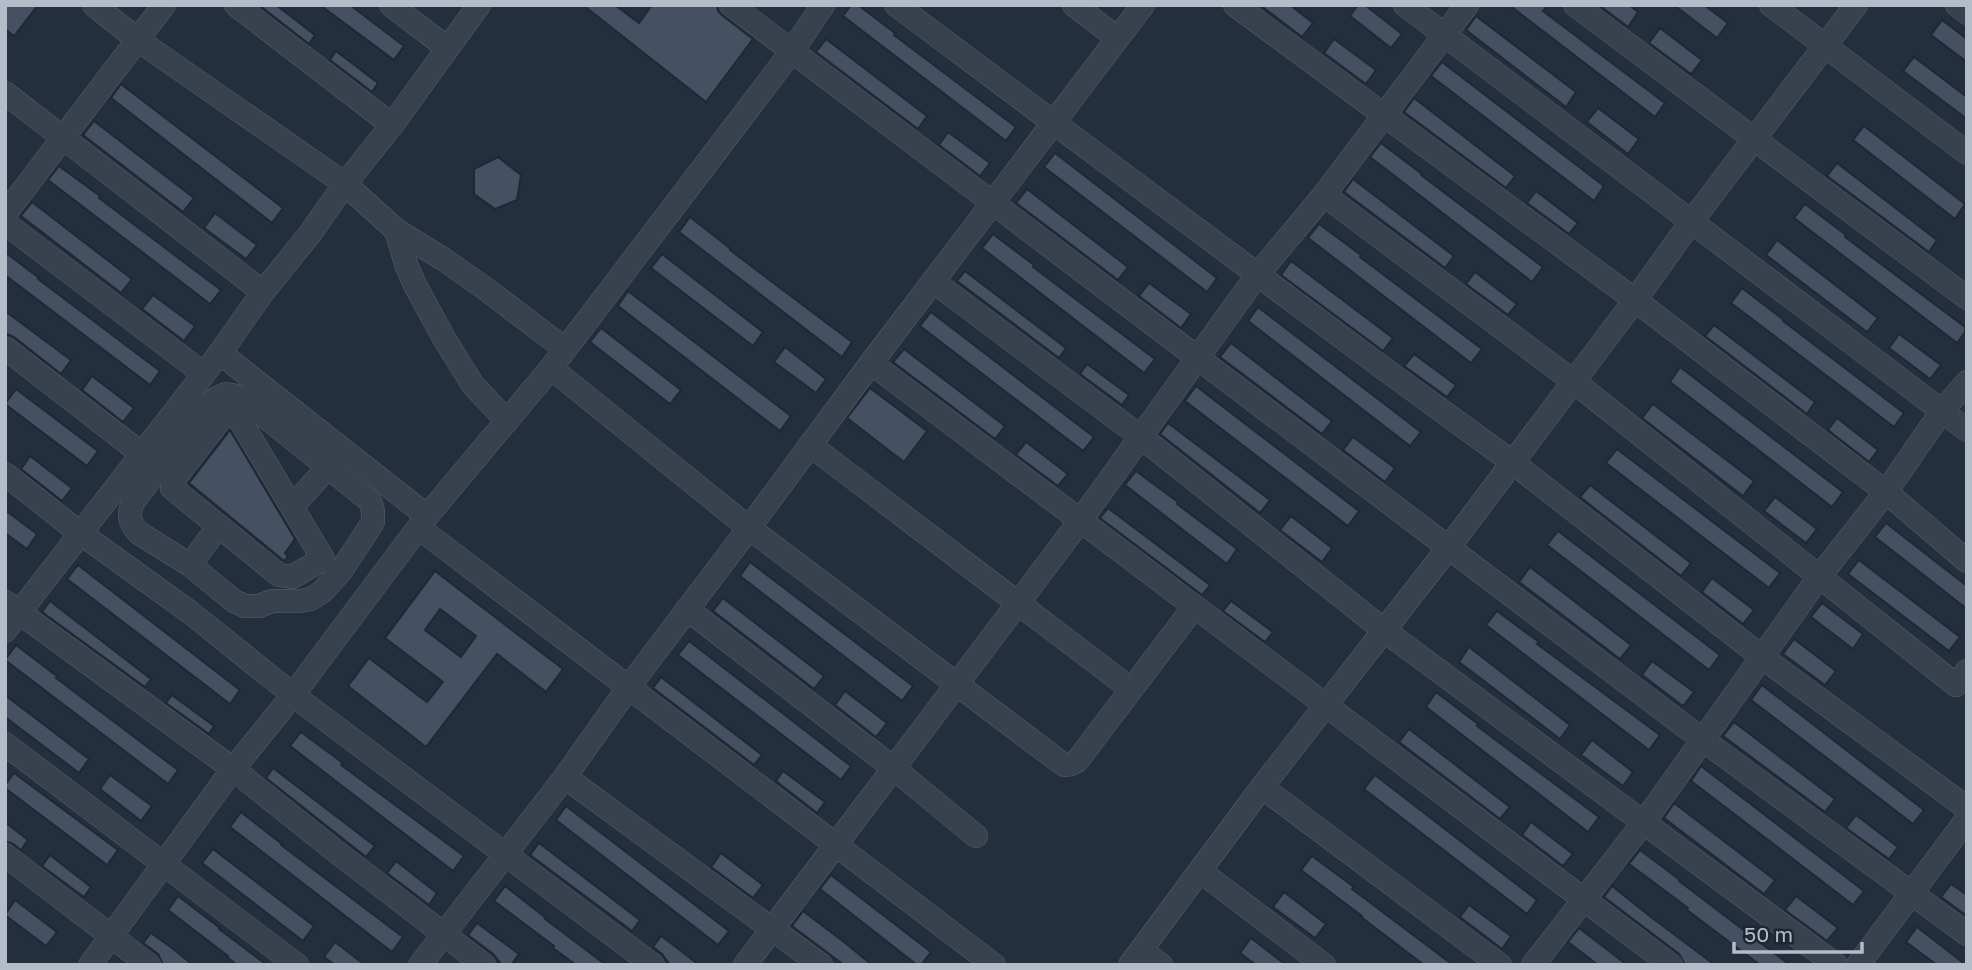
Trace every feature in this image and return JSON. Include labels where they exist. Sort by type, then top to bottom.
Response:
[{"type":"street","points":[[94,5],[138,40],[345,184],[396,230],[483,287],[558,358],[749,528],[1064,765],[1077,761],[1194,607]]},
{"type":"street","points":[[5,214],[164,5]]},
{"type":"street","points":[[236,5],[392,125]]},
{"type":"street","points":[[391,5],[447,48]]},
{"type":"street","points":[[332,565],[292,577],[279,575],[172,488],[182,437],[204,374],[479,5]]},
{"type":"street","points":[[731,5],[1703,740],[1967,934]]},
{"type":"street","points":[[90,965],[233,769],[293,695],[423,522],[558,358],[792,51],[822,5]]},
{"type":"street","points":[[896,5],[1512,462],[1762,657],[1967,808]]},
{"type":"street","points":[[1074,5],[1117,38]]},
{"type":"street","points":[[419,965],[565,776],[810,444],[1143,5]]},
{"type":"street","points":[[1234,5],[1635,300],[1886,492],[1967,561]]},
{"type":"street","points":[[1405,5],[1967,430]]},
{"type":"street","points":[[745,965],[892,766],[1080,521],[1258,274],[1324,195],[1467,5]]},
{"type":"street","points":[[1575,5],[1967,298]]},
{"type":"street","points":[[1772,5],[1967,153]]},
{"type":"street","points":[[1160,965],[1136,957],[1324,705],[1449,547],[1856,5]]},
{"type":"street","points":[[1957,5],[1967,13]]},
{"type":"street","points":[[5,93],[263,292]]},
{"type":"street","points":[[1324,195],[1573,381],[1956,685],[1967,671]]},
{"type":"street","points":[[5,223],[204,374]]},
{"type":"street","points":[[396,230],[415,285],[445,340],[473,385],[507,421]]},
{"type":"street","points":[[933,281],[1141,437],[1385,631],[1836,965]]},
{"type":"street","points":[[5,348],[142,454]]},
{"type":"street","points":[[220,353],[628,688],[994,965]]},
{"type":"street","points":[[871,363],[1671,965]]},
{"type":"street","points":[[1533,965],[1644,822],[1819,577],[1886,492],[1942,411],[1967,382]]},
{"type":"street","points":[[226,394],[238,396],[329,466],[370,501],[373,522],[332,565],[322,592],[311,599],[272,601],[259,606],[245,606],[223,594],[190,565],[139,533],[129,518],[133,502],[182,437],[205,408],[226,394]]},
{"type":"street","points":[[5,631],[12,607],[80,533],[142,454],[230,413],[238,417],[290,505],[332,565],[370,594]]},
{"type":"street","points":[[810,444],[1131,689]]},
{"type":"street","points":[[290,505],[300,498],[329,466]]},
{"type":"street","points":[[5,474],[80,533],[191,613],[293,695],[653,965]]},
{"type":"street","points":[[190,565],[218,527]]},
{"type":"street","points":[[12,607],[233,769],[485,965]]},
{"type":"street","points":[[687,609],[892,766],[976,835]]},
{"type":"street","points":[[5,744],[297,965]]},
{"type":"street","points":[[565,776],[821,965]]},
{"type":"street","points":[[1262,787],[1500,965]]},
{"type":"street","points":[[1858,965],[1967,819]]},
{"type":"street","points":[[5,855],[149,965]]},
{"type":"street","points":[[1200,871],[1324,965]]},
{"type":"building","points":[[5,5],[38,5],[14,36],[5,29]]},
{"type":"building","points":[[259,5],[276,5],[315,35],[309,44]]},
{"type":"building","points":[[320,5],[350,5],[404,46],[394,60]]},
{"type":"building","points":[[583,5],[615,5],[639,23],[652,5],[717,5],[723,16],[753,39],[706,102]]},
{"type":"building","points":[[851,5],[858,5],[1016,127],[1006,141],[843,16]]},
{"type":"building","points":[[1260,5],[1290,5],[1313,23],[1302,37]]},
{"type":"building","points":[[1358,5],[1365,5],[1402,34],[1391,48],[1350,16]]},
{"type":"building","points":[[1509,5],[1548,5],[1543,11],[1665,103],[1655,117]]},
{"type":"building","points":[[1599,5],[1629,5],[1638,12],[1628,27]]},
{"type":"building","points":[[1674,5],[1704,5],[1728,23],[1717,38]]},
{"type":"building","points":[[1476,16],[1576,92],[1566,107],[1466,30]]},
{"type":"building","points":[[1942,20],[1967,39],[1967,62],[1931,35]]},
{"type":"building","points":[[1660,28],[1702,60],[1691,74],[1649,43]]},
{"type":"building","points":[[826,39],[927,116],[918,129],[816,52]]},
{"type":"building","points":[[1334,39],[1376,70],[1366,84],[1324,53]]},
{"type":"building","points":[[336,51],[378,83],[372,92],[330,60]]},
{"type":"building","points":[[1914,57],[1967,97],[1967,119],[1903,71]]},
{"type":"building","points":[[1442,62],[1604,186],[1594,201],[1431,76]]},
{"type":"building","points":[[121,84],[283,208],[272,223],[111,98]]},
{"type":"building","points":[[1414,98],[1515,176],[1506,188],[1404,112]]},
{"type":"building","points":[[1598,108],[1639,139],[1628,154],[1587,122]]},
{"type":"building","points":[[94,121],[194,198],[183,212],[83,135]]},
{"type":"building","points":[[1864,126],[1965,204],[1955,219],[1853,140]]},
{"type":"building","points":[[948,132],[990,163],[980,176],[939,145]]},
{"type":"building","points":[[1381,143],[1543,267],[1532,282],[1370,157]]},
{"type":"building","points":[[1055,153],[1217,278],[1207,292],[1044,167]]},
{"type":"building","points":[[498,157],[521,175],[517,200],[495,209],[474,194],[474,169]]},
{"type":"building","points":[[1837,163],[1937,240],[1929,252],[1827,176]]},
{"type":"building","points":[[59,166],[221,290],[210,304],[48,180]]},
{"type":"building","points":[[1353,179],[1454,256],[1445,268],[1344,192]]},
{"type":"building","points":[[1027,189],[1128,267],[1118,280],[1016,203]]},
{"type":"building","points":[[1536,191],[1578,223],[1569,234],[1527,203]]},
{"type":"building","points":[[32,202],[132,279],[121,293],[21,216]]},
{"type":"building","points":[[1805,204],[1965,327],[1965,332],[1957,343],[1794,218]]},
{"type":"building","points":[[215,213],[257,245],[246,259],[204,228]]},
{"type":"building","points":[[690,217],[852,342],[842,357],[679,232]]},
{"type":"building","points":[[1319,224],[1482,349],[1471,363],[1308,238]]},
{"type":"building","points":[[993,234],[1155,359],[1144,373],[982,248]]},
{"type":"building","points":[[1777,240],[1878,318],[1867,332],[1766,255]]},
{"type":"building","points":[[5,252],[160,371],[150,385],[5,275]]},
{"type":"building","points":[[662,254],[763,332],[753,346],[651,268]]},
{"type":"building","points":[[1291,261],[1393,338],[1383,351],[1281,275]]},
{"type":"building","points":[[965,271],[1066,348],[1059,358],[957,281]]},
{"type":"building","points":[[1475,272],[1517,304],[1508,315],[1466,284]]},
{"type":"building","points":[[1149,283],[1191,314],[1181,328],[1139,296]]},
{"type":"building","points":[[1742,288],[1904,413],[1894,427],[1731,303]]},
{"type":"building","points":[[628,291],[791,416],[780,431],[618,306]]},
{"type":"building","points":[[153,295],[195,326],[184,341],[142,309]]},
{"type":"building","points":[[1258,307],[1421,432],[1410,446],[1248,321]]},
{"type":"building","points":[[5,311],[71,360],[61,374],[5,333]]},
{"type":"building","points":[[931,312],[1094,437],[1083,451],[920,326]]},
{"type":"building","points":[[1714,325],[1815,402],[1807,414],[1705,336]]},
{"type":"building","points":[[601,328],[681,390],[670,404],[590,342]]},
{"type":"building","points":[[1899,334],[1941,365],[1930,379],[1889,348]]},
{"type":"building","points":[[1231,343],[1332,421],[1322,434],[1220,357]]},
{"type":"building","points":[[785,347],[826,379],[816,393],[774,362]]},
{"type":"building","points":[[904,349],[1005,426],[995,439],[893,362]]},
{"type":"building","points":[[1414,354],[1456,385],[1447,397],[1404,366]]},
{"type":"building","points":[[1087,364],[1129,395],[1122,405],[1080,374]]},
{"type":"building","points":[[1680,367],[1843,492],[1832,507],[1670,382]]},
{"type":"building","points":[[92,376],[134,408],[123,422],[82,390]]},
{"type":"building","points":[[1196,386],[1359,511],[1348,526],[1185,401]]},
{"type":"building","points":[[870,388],[927,431],[904,462],[847,418]]},
{"type":"building","points":[[16,389],[98,451],[87,466],[5,404]]},
{"type":"building","points":[[1653,404],[1754,481],[1743,496],[1642,418]]},
{"type":"building","points":[[1837,418],[1878,450],[1869,462],[1828,430]]},
{"type":"building","points":[[1168,423],[1270,500],[1260,513],[1160,434]]},
{"type":"building","points":[[230,430],[295,539],[285,553],[288,557],[284,561],[189,483]]},
{"type":"building","points":[[1353,437],[1395,468],[1385,482],[1343,450]]},
{"type":"building","points":[[1026,442],[1068,474],[1058,486],[1016,455]]},
{"type":"building","points":[[1617,449],[1780,573],[1769,588],[1606,463]]},
{"type":"building","points":[[30,456],[72,488],[62,501],[21,469]]},
{"type":"building","points":[[1136,471],[1237,549],[1227,564],[1125,485]]},
{"type":"building","points":[[1590,485],[1691,563],[1681,576],[1580,497]]},
{"type":"building","points":[[1775,497],[1817,529],[1806,543],[1764,511]]},
{"type":"building","points":[[1108,508],[1210,585],[1202,595],[1100,518]]},
{"type":"building","points":[[5,510],[37,534],[27,549],[5,533]]},
{"type":"building","points":[[1291,516],[1332,548],[1322,562],[1280,530]]},
{"type":"building","points":[[1886,523],[1967,586],[1967,609],[1875,537]]},
{"type":"building","points":[[1558,531],[1720,655],[1709,670],[1547,545]]},
{"type":"building","points":[[1859,560],[1960,637],[1949,651],[1848,574]]},
{"type":"building","points":[[750,562],[913,686],[902,701],[740,576]]},
{"type":"building","points":[[78,565],[240,690],[230,704],[67,579]]},
{"type":"building","points":[[1530,567],[1631,645],[1620,659],[1519,582]]},
{"type":"building","points":[[435,571],[563,669],[546,692],[497,654],[426,747],[348,686],[369,658],[427,702],[443,682],[385,638]],"holes":[[[440,609],[476,636],[461,657],[425,630]]]},
{"type":"building","points":[[1712,578],[1754,610],[1743,624],[1702,592]]},
{"type":"building","points":[[723,598],[824,676],[814,689],[713,611]]},
{"type":"building","points":[[50,601],[151,679],[145,687],[42,612]]},
{"type":"building","points":[[1231,601],[1273,632],[1265,642],[1223,611]]},
{"type":"building","points":[[1822,603],[1863,634],[1853,649],[1811,617]]},
{"type":"building","points":[[1497,611],[1660,735],[1649,750],[1486,625]]},
{"type":"building","points":[[1794,639],[1836,671],[1825,685],[1783,654]]},
{"type":"building","points":[[689,641],[851,766],[841,780],[678,655]]},
{"type":"building","points":[[16,645],[178,770],[168,784],[5,660]]},
{"type":"building","points":[[1469,647],[1570,725],[1560,739],[1459,662]]},
{"type":"building","points":[[1652,661],[1694,692],[1683,706],[1642,675]]},
{"type":"building","points":[[661,677],[762,755],[754,765],[653,688]]},
{"type":"building","points":[[1762,685],[1924,810],[1913,824],[1751,700]]},
{"type":"building","points":[[845,691],[887,723],[876,737],[835,705]]},
{"type":"building","points":[[1436,692],[1599,817],[1588,832],[1426,707]]},
{"type":"building","points":[[5,695],[89,759],[79,773],[5,717]]},
{"type":"building","points":[[172,695],[214,726],[209,734],[166,703]]},
{"type":"building","points":[[1734,722],[1835,799],[1825,812],[1723,736]]},
{"type":"building","points":[[1409,729],[1510,807],[1500,819],[1399,742]]},
{"type":"building","points":[[301,732],[464,856],[453,871],[290,746]]},
{"type":"building","points":[[1592,740],[1633,772],[1623,786],[1581,755]]},
{"type":"building","points":[[1701,766],[1864,891],[1853,905],[1691,781]]},
{"type":"building","points":[[273,768],[375,846],[366,857],[266,778]]},
{"type":"building","points":[[783,771],[825,802],[817,813],[776,781]]},
{"type":"building","points":[[14,773],[118,850],[107,865],[5,788]]},
{"type":"building","points":[[110,775],[152,806],[141,821],[100,789]]},
{"type":"building","points":[[1375,775],[1537,900],[1527,914],[1364,789]]},
{"type":"building","points":[[1674,803],[1775,880],[1764,894],[1664,818]]},
{"type":"building","points":[[566,806],[729,931],[718,945],[556,820]]},
{"type":"building","points":[[241,812],[403,937],[392,952],[230,827]]},
{"type":"building","points":[[1856,815],[1898,847],[1889,859],[1846,828]]},
{"type":"building","points":[[5,822],[28,840],[21,850],[5,841]]},
{"type":"building","points":[[1531,822],[1573,854],[1563,866],[1522,835]]},
{"type":"building","points":[[539,843],[640,920],[632,931],[530,855]]},
{"type":"building","points":[[213,849],[314,926],[303,941],[202,863]]},
{"type":"building","points":[[1640,850],[1790,965],[1760,965],[1687,910],[1688,908],[1629,864]]},
{"type":"building","points":[[721,853],[763,885],[753,898],[711,867]]},
{"type":"building","points":[[50,855],[91,887],[84,897],[42,866]]},
{"type":"building","points":[[1312,856],[1453,965],[1424,965],[1361,917],[1301,870]]},
{"type":"building","points":[[396,861],[437,893],[429,905],[387,873]]},
{"type":"building","points":[[831,875],[931,952],[921,965],[917,965],[820,889]]},
{"type":"building","points":[[1951,884],[1967,895],[1967,916],[1941,897]]},
{"type":"building","points":[[505,886],[606,965],[576,965],[553,948],[554,946],[494,901]]},
{"type":"building","points":[[1612,886],[1715,965],[1685,965],[1679,954],[1604,897]]},
{"type":"building","points":[[1284,892],[1326,924],[1315,938],[1273,907]]},
{"type":"building","points":[[178,896],[267,965],[237,965],[168,910]]},
{"type":"building","points":[[1796,896],[1838,928],[1827,941],[1785,910]]},
{"type":"building","points":[[15,900],[57,932],[46,946],[5,915]]},
{"type":"building","points":[[1469,905],[1511,936],[1502,949],[1460,917]]},
{"type":"building","points":[[803,911],[872,965],[844,965],[792,926]]},
{"type":"building","points":[[477,923],[519,954],[511,965],[502,965],[493,954],[468,935]]},
{"type":"building","points":[[1917,927],[1966,965],[1937,965],[1906,942]]},
{"type":"building","points":[[1579,928],[1627,965],[1598,965],[1568,942]]},
{"type":"building","points":[[151,933],[193,965],[163,965],[158,954],[143,943]]},
{"type":"building","points":[[661,936],[699,965],[670,965],[653,947]]},
{"type":"building","points":[[1251,938],[1286,965],[1256,965],[1240,953]]},
{"type":"building","points":[[335,942],[365,965],[335,965],[324,957]]}]
